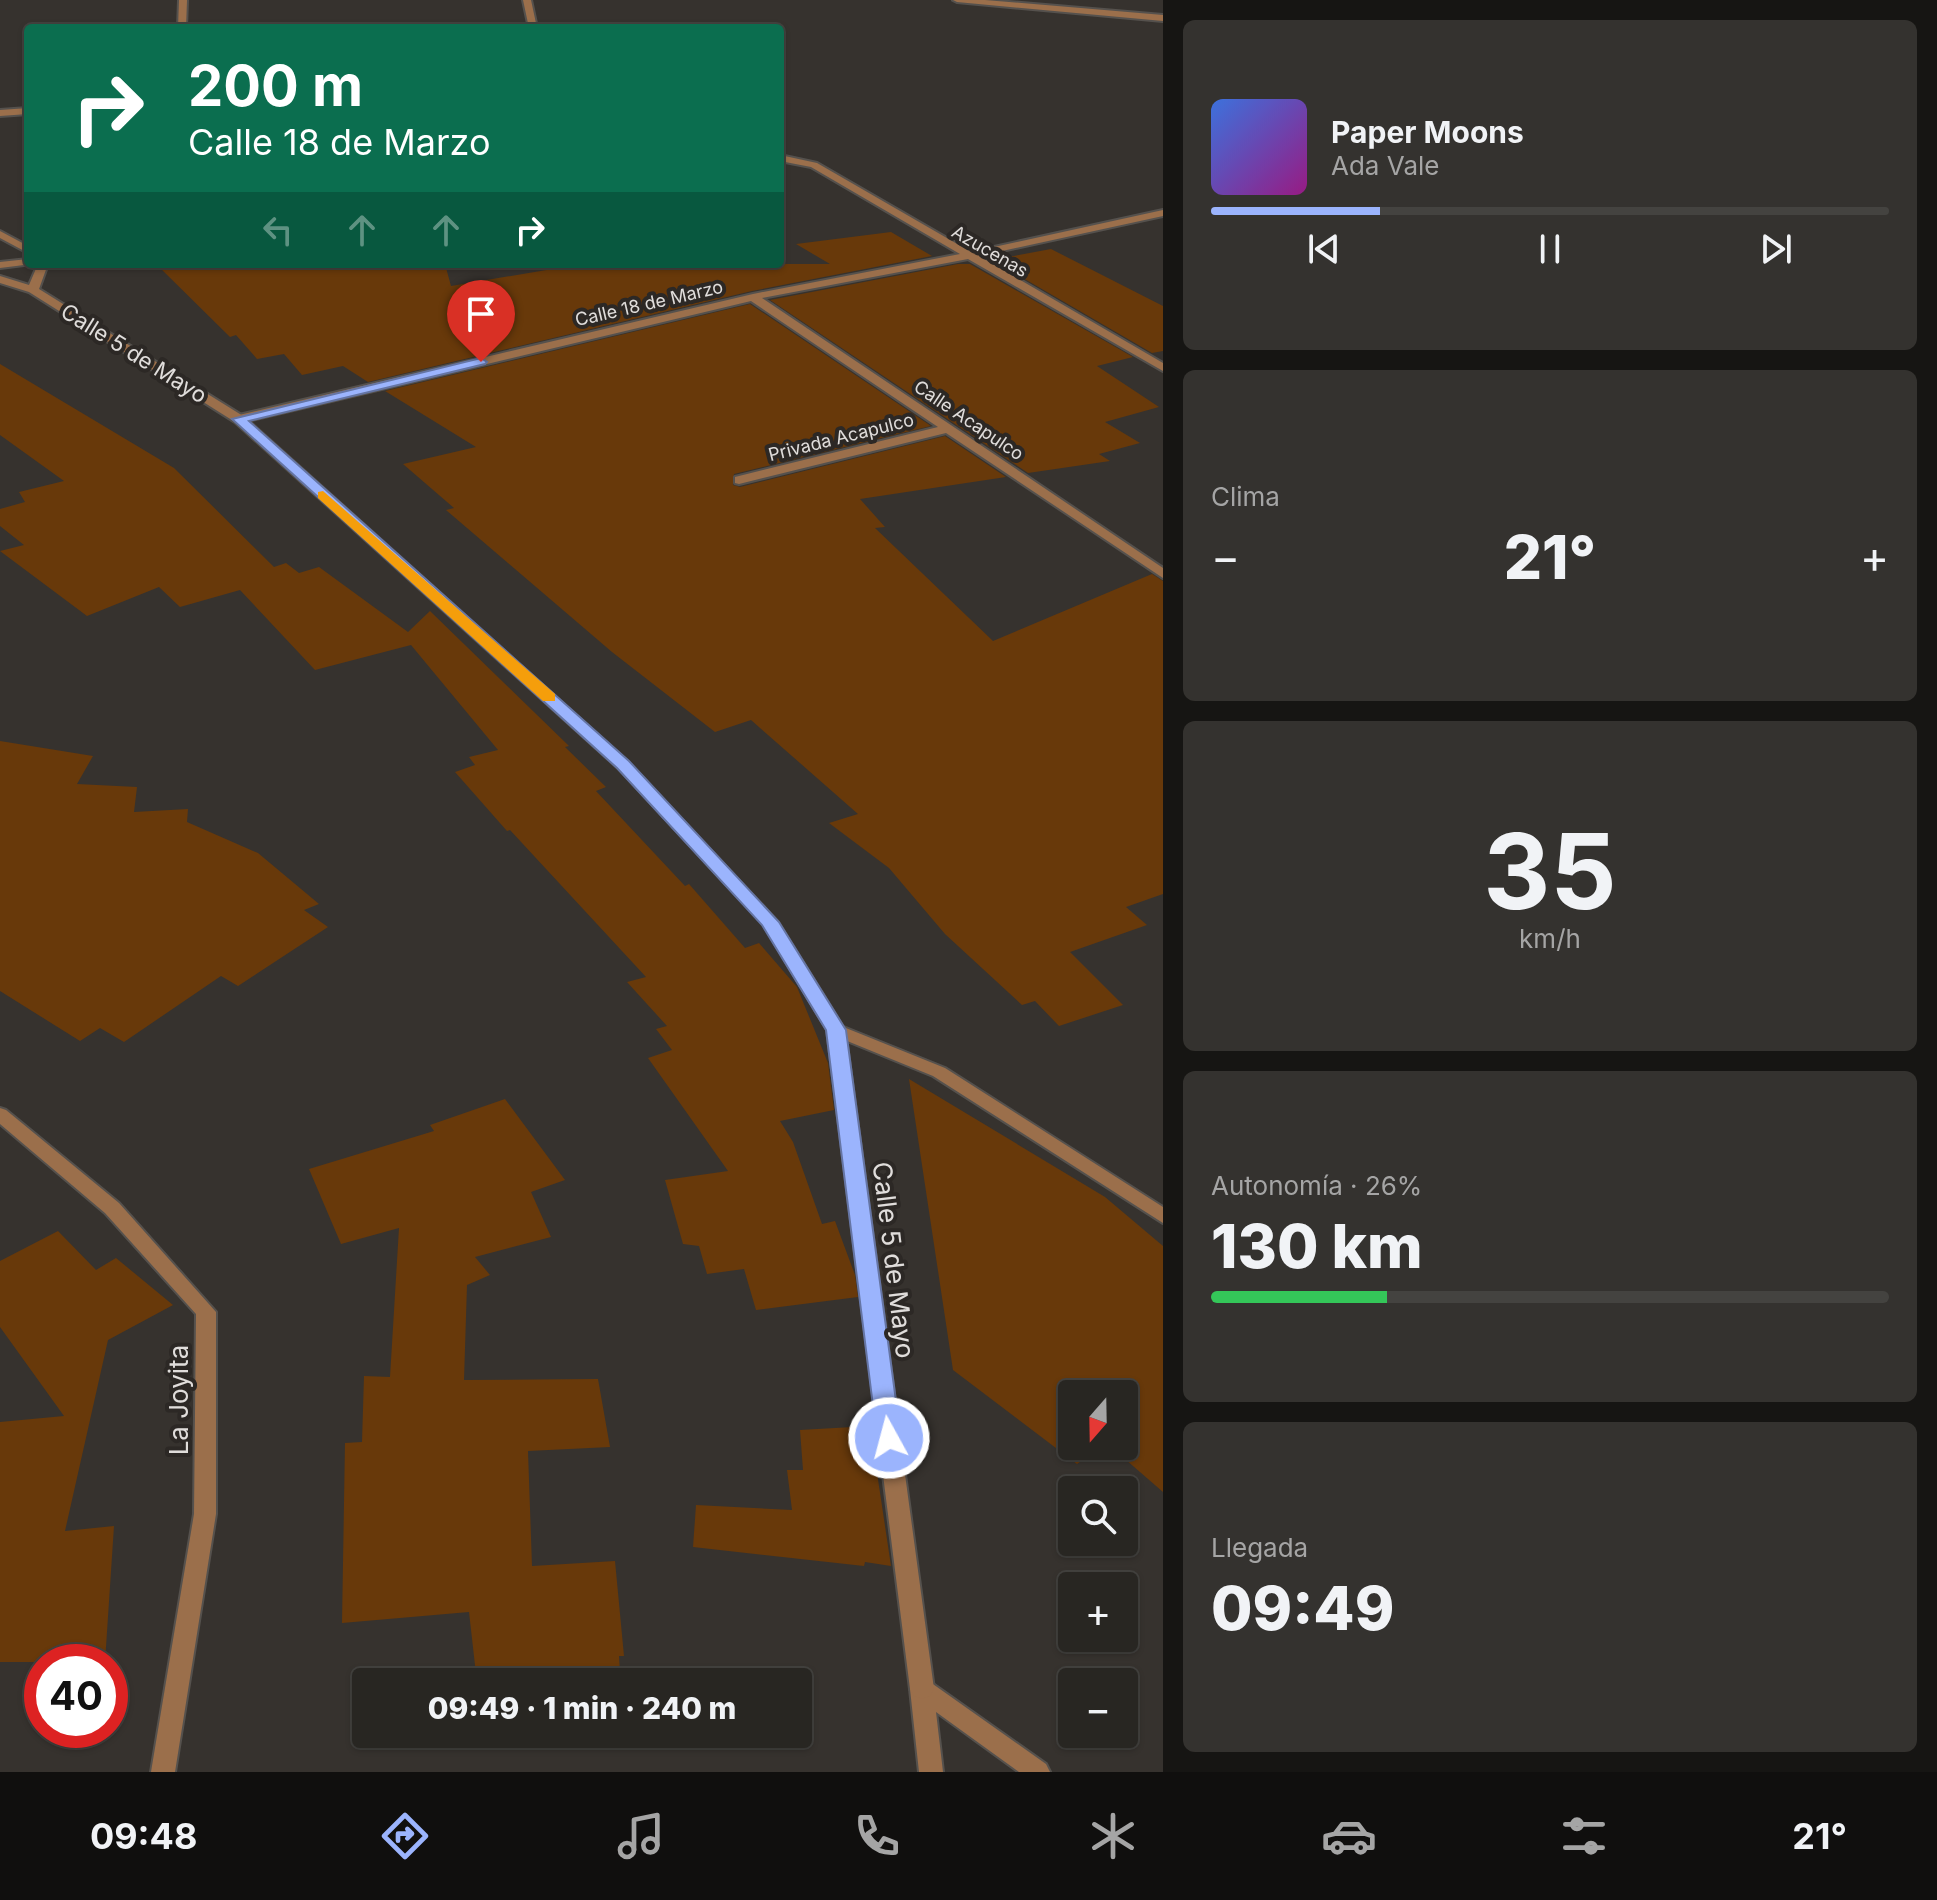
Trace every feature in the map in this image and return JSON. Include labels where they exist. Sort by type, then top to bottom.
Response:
[{"type":"street","points":[[182,24],[183,0]]},
{"type":"street","points":[[527,0],[532,24]]},
{"type":"street","points":[[957,0],[1163,18]]},
{"type":"street","points":[[0,113],[24,111]]},
{"type":"street","name":"Azucenas","points":[[784,158],[801,160],[1163,368]]},
{"type":"street","name":"Calle 18 de Marzo","points":[[239,419],[753,297],[966,256],[1163,213]]},
{"type":"street","points":[[0,234],[24,248]]},
{"type":"street","points":[[0,265],[24,262]]},
{"type":"street","points":[[33,290],[41,268]]},
{"type":"street","name":"Calle 5 de Mayo","points":[[0,279],[33,290],[239,419],[623,765],[770,922],[836,1030],[931,1772]]},
{"type":"street","name":"Calle Acapulco","points":[[753,297],[1163,574]]},
{"type":"street","name":"Privada Acapulco","points":[[739,480],[950,428]]},
{"type":"street","points":[[836,1030],[939,1072],[1163,1216]]},
{"type":"street","name":"La Joyita","points":[[0,1114],[112,1208],[206,1312],[205,1514],[163,1772]]},
{"type":"street","points":[[922,1689],[1038,1772]]},
{"type":"building","points":[[891,232],[932,256],[752,291],[368,382],[343,366],[302,375],[284,354],[257,359],[236,335],[230,337],[160,268],[446,268],[451,286],[558,268],[784,268],[784,264],[830,264],[796,244]]},
{"type":"building","points":[[1051,249],[1163,306],[1163,351],[1152,353],[992,260]]},
{"type":"building","points":[[970,264],[1133,357],[1097,366],[1159,407],[1105,422],[1140,443],[1099,454],[1110,461],[1028,473],[770,300]]},
{"type":"building","points":[[750,304],[931,426],[734,474],[733,485],[740,487],[945,436],[1006,477],[860,499],[885,527],[875,528],[993,641],[1152,574],[1163,581],[1163,894],[1126,907],[1147,925],[1070,952],[1123,1005],[1059,1026],[1035,1001],[1022,1005],[945,934],[889,868],[829,823],[858,814],[751,720],[715,732],[612,652],[446,510],[454,508],[403,464],[476,447],[385,391]]},
{"type":"building","points":[[0,364],[174,468],[274,567],[286,563],[299,573],[319,567],[408,632],[430,611],[569,746],[565,747],[606,787],[596,791],[685,886],[689,884],[745,948],[759,943],[797,987],[828,1063],[834,1110],[780,1121],[793,1142],[822,1224],[835,1221],[855,1275],[858,1297],[756,1310],[744,1269],[707,1274],[699,1246],[683,1244],[665,1180],[728,1171],[648,1058],[672,1050],[656,1029],[667,1026],[627,982],[646,977],[455,772],[475,765],[469,757],[498,750],[411,645],[315,670],[240,590],[180,607],[159,587],[87,616],[0,551],[24,545],[0,526],[0,509],[25,502],[19,492],[64,481],[0,435]]},
{"type":"building","points":[[0,741],[93,756],[77,784],[137,787],[134,812],[188,809],[187,822],[258,853],[319,904],[304,910],[328,927],[238,986],[221,976],[124,1042],[100,1028],[80,1041],[0,991]]},
{"type":"building","points":[[909,1079],[1105,1197],[1163,1246],[1163,1492],[1126,1460],[1138,1460],[1138,1380],[1058,1380],[1058,1450],[953,1370]]},
{"type":"building","points":[[505,1099],[565,1180],[531,1192],[551,1237],[475,1257],[490,1275],[467,1285],[464,1380],[598,1379],[610,1447],[528,1451],[532,1566],[615,1561],[624,1656],[619,1656],[620,1668],[475,1668],[469,1612],[342,1623],[345,1443],[362,1442],[364,1376],[390,1377],[399,1228],[341,1244],[309,1169],[434,1131],[430,1125]]},
{"type":"building","points":[[58,1231],[96,1270],[116,1258],[173,1305],[108,1340],[65,1531],[114,1526],[106,1644],[24,1644],[24,1662],[0,1662],[0,1422],[64,1416],[0,1327],[0,1261]]},
{"type":"building","points":[[870,1426],[891,1566],[865,1562],[864,1566],[693,1547],[696,1505],[792,1510],[787,1470],[803,1470],[800,1430]]},
{"type":"slow traffic","points":[[323,495],[549,698]]},
{"type":"route","points":[[481,362],[239,419],[623,765],[770,922],[836,1030],[889,1438]]}]
